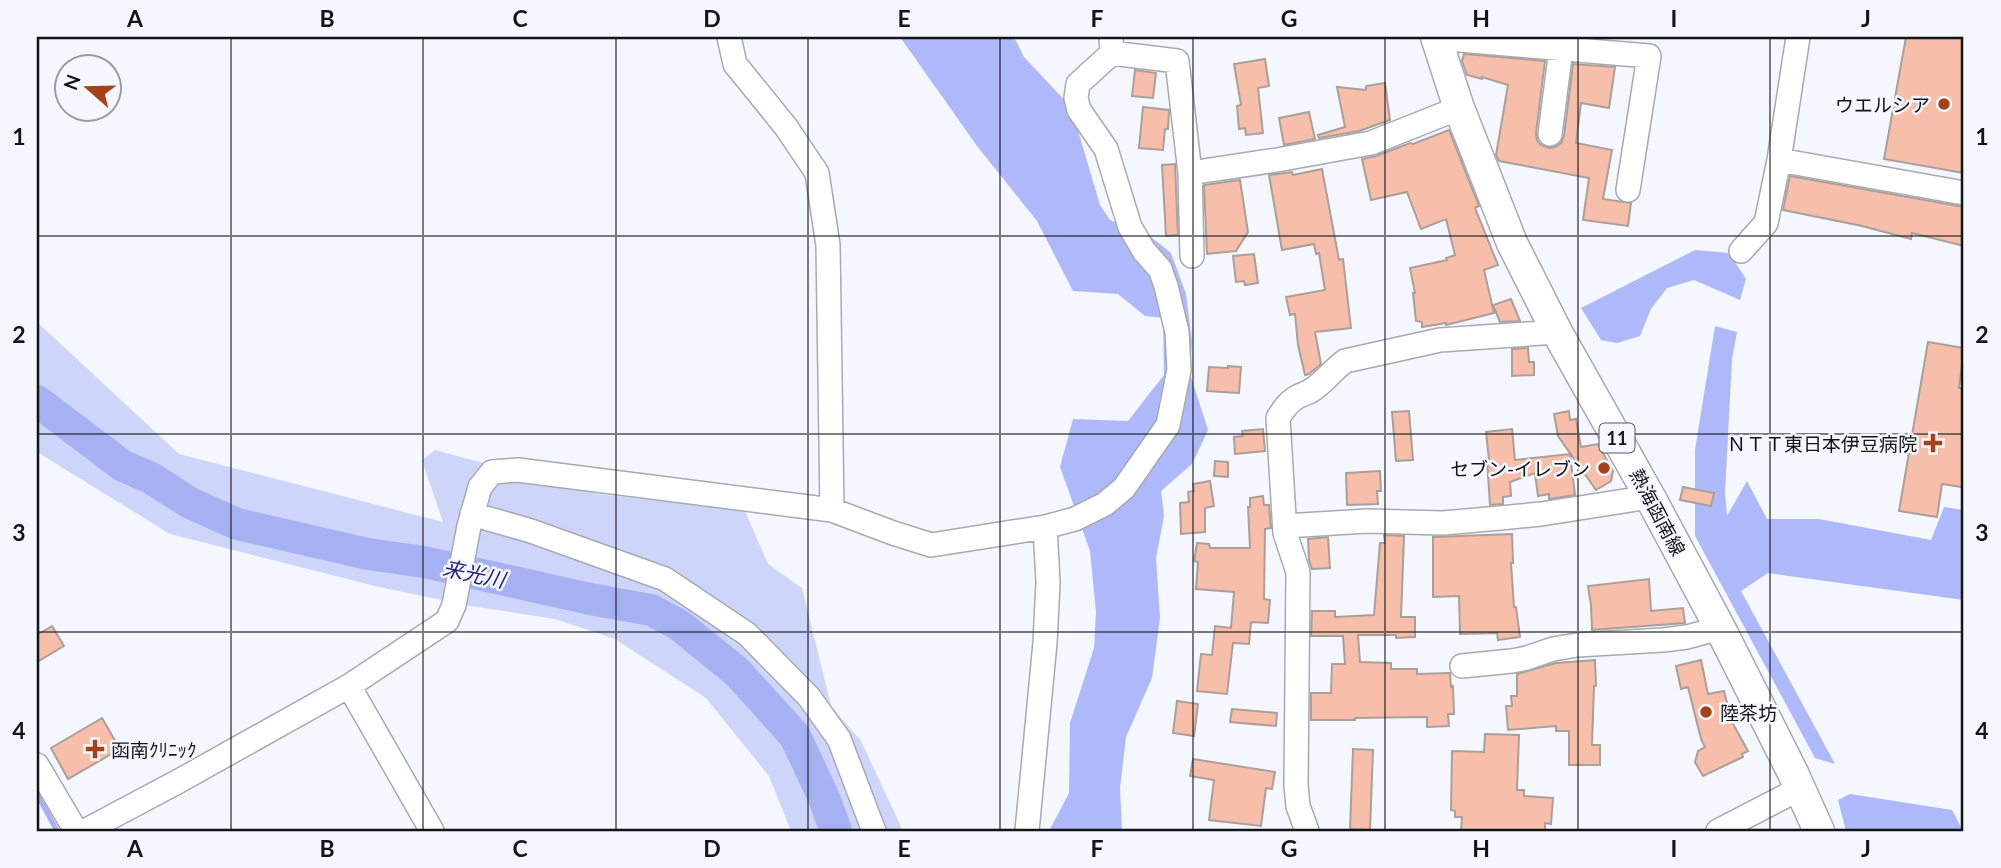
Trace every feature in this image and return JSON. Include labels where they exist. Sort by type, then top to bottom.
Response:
[{"type":"main road","name":"熱海函南線","points":[[1436,37],[1459,108],[1512,243],[1557,332],[1720,628],[1819,831]]},
{"type":"street","points":[[729,37],[736,64],[786,127],[817,173],[828,245],[832,510]]},
{"type":"street","points":[[1436,37],[1649,56],[1628,190]]},
{"type":"street","points":[[1741,251],[1766,223],[1779,160],[1798,37]]},
{"type":"street","points":[[85,831],[349,686],[447,621],[454,605],[480,487],[492,472],[518,470],[832,510],[931,545],[1045,527],[1075,519],[1105,504],[1124,488],[1168,425],[1179,370],[1177,332],[1160,269],[1144,251],[1130,227],[1106,149],[1079,110],[1076,98],[1078,85],[1111,45],[1177,61],[1190,173],[1192,256]]},
{"type":"street","points":[[1550,134],[1561,49]]},
{"type":"street","points":[[1190,173],[1371,144],[1459,108]]},
{"type":"street","points":[[1779,160],[1964,193]]},
{"type":"street","points":[[1307,831],[1298,806],[1296,785],[1298,572],[1285,533],[1278,418],[1288,403],[1319,386],[1345,361],[1440,340],[1557,332]]},
{"type":"street","points":[[1285,526],[1367,521],[1443,523],[1500,519],[1650,497]]},
{"type":"street","points":[[471,520],[531,531],[665,579],[747,634],[809,697],[839,738],[874,831]]},
{"type":"street","points":[[1027,831],[1046,631],[1048,582],[1045,527]]},
{"type":"street","points":[[1462,666],[1512,661],[1553,649],[1587,643],[1663,640],[1720,628]]},
{"type":"street","points":[[349,686],[432,831]]},
{"type":"street","points":[[38,770],[76,831]]},
{"type":"street","points":[[1718,831],[1799,789]]},
{"type":"shaded area","points":[[900,37],[1014,37],[1024,57],[1071,107],[1100,205],[1110,220],[1151,237],[1171,253],[1186,294],[1192,341],[1190,374],[1208,430],[1192,464],[1161,491],[1164,516],[1156,558],[1160,618],[1152,678],[1126,737],[1120,788],[1122,831],[1049,831],[1069,793],[1070,723],[1094,648],[1096,612],[1090,551],[1060,467],[1073,419],[1128,421],[1164,375],[1163,318],[1145,316],[1118,294],[1073,291],[1037,221],[977,146]]},
{"type":"shaded area","points":[[1695,250],[1729,253],[1746,279],[1740,300],[1694,280],[1667,288],[1651,309],[1640,336],[1617,343],[1601,340],[1581,308]]},
{"type":"shaded area","points":[[37,322],[179,454],[443,522],[422,460],[435,450],[598,494],[745,511],[768,564],[802,588],[831,706],[861,741],[903,831],[791,831],[769,776],[706,698],[615,639],[555,619],[471,606],[379,587],[170,534],[37,452]]},
{"type":"shaded area","points":[[1715,326],[1737,332],[1732,359],[1725,493],[1727,516],[1747,481],[1767,519],[1819,519],[1931,540],[1944,507],[1964,510],[1964,600],[1768,573],[1741,591],[1835,764],[1815,758],[1695,536],[1695,450]]},
{"type":"shaded area","points":[[1850,794],[1952,810],[1963,831],[1846,831],[1838,800]]},
{"type":"building","points":[[1906,37],[1964,37],[1964,173],[1884,159]]},
{"type":"building","points":[[1464,54],[1545,61],[1536,133],[1541,145],[1549,148],[1561,143],[1564,136],[1573,64],[1615,67],[1609,108],[1581,103],[1576,143],[1612,150],[1603,199],[1631,203],[1628,226],[1583,220],[1589,178],[1499,161],[1496,155],[1508,85],[1467,75],[1462,61]]},
{"type":"building","points":[[1265,59],[1269,86],[1258,88],[1263,133],[1246,135],[1245,128],[1239,129],[1237,106],[1241,105],[1234,64]]},
{"type":"building","points":[[1135,70],[1156,73],[1153,98],[1132,96]]},
{"type":"building","points":[[1385,83],[1390,120],[1359,131],[1319,138],[1318,135],[1345,127],[1337,87],[1366,90],[1366,86]]},
{"type":"building","points":[[1143,107],[1169,110],[1163,150],[1139,148]]},
{"type":"building","points":[[1309,112],[1315,139],[1284,145],[1279,118]]},
{"type":"building","points":[[1449,130],[1479,206],[1475,208],[1498,265],[1484,270],[1494,313],[1446,325],[1422,327],[1422,322],[1416,321],[1415,293],[1410,268],[1447,260],[1446,258],[1455,255],[1446,219],[1421,229],[1407,192],[1371,200],[1362,159]]},
{"type":"building","points":[[1175,164],[1178,235],[1166,236],[1162,165]]},
{"type":"building","points":[[1322,169],[1339,260],[1343,259],[1351,328],[1315,332],[1321,364],[1305,375],[1295,314],[1290,315],[1286,297],[1325,290],[1319,253],[1316,254],[1314,244],[1282,250],[1269,175],[1292,172],[1293,175]]},
{"type":"building","points":[[1790,176],[1964,207],[1964,246],[1912,233],[1911,239],[1783,210]]},
{"type":"building","points":[[1240,180],[1248,232],[1236,251],[1207,254],[1204,185]]},
{"type":"building","points":[[1254,254],[1258,283],[1245,285],[1244,281],[1236,282],[1233,256]]},
{"type":"building","points":[[1511,299],[1520,321],[1500,322],[1493,305]]},
{"type":"building","points":[[1928,342],[1964,348],[1959,388],[1964,388],[1962,487],[1942,484],[1937,517],[1899,511]]},
{"type":"building","points":[[1528,348],[1529,362],[1534,362],[1534,375],[1512,376],[1512,349]]},
{"type":"building","points":[[1209,367],[1241,367],[1239,393],[1207,391]]},
{"type":"building","points":[[1409,411],[1413,460],[1396,461],[1392,412]]},
{"type":"building","points":[[1569,411],[1570,420],[1576,419],[1581,447],[1598,444],[1613,471],[1611,481],[1596,490],[1558,436],[1554,414]]},
{"type":"building","points":[[1263,429],[1265,451],[1235,454],[1234,437],[1243,436],[1242,431]]},
{"type":"building","points":[[1512,429],[1515,460],[1570,454],[1575,495],[1549,499],[1549,494],[1538,496],[1535,473],[1510,482],[1511,496],[1503,497],[1503,504],[1490,505],[1486,432]]},
{"type":"building","points":[[1215,461],[1228,462],[1228,477],[1214,476]]},
{"type":"building","points":[[1380,471],[1381,491],[1377,491],[1378,504],[1347,505],[1346,473]]},
{"type":"building","points":[[1210,481],[1214,506],[1205,508],[1205,532],[1181,534],[1180,503],[1189,502],[1188,492],[1194,491],[1193,484]]},
{"type":"building","points":[[1683,487],[1714,493],[1711,506],[1680,500]]},
{"type":"building","points":[[1263,496],[1264,505],[1269,505],[1271,528],[1265,529],[1264,599],[1270,600],[1268,623],[1251,622],[1249,644],[1233,643],[1227,694],[1197,691],[1201,654],[1212,655],[1215,626],[1231,628],[1234,592],[1196,589],[1198,562],[1194,561],[1197,543],[1209,544],[1210,548],[1250,548],[1250,498]]},
{"type":"building","points":[[1512,534],[1514,607],[1520,637],[1498,640],[1497,633],[1460,634],[1459,596],[1433,597],[1433,537]]},
{"type":"building","points":[[1384,535],[1404,536],[1401,617],[1415,617],[1415,637],[1358,635],[1360,662],[1391,663],[1391,669],[1417,669],[1417,674],[1450,673],[1454,714],[1448,714],[1449,726],[1427,727],[1427,717],[1311,720],[1311,693],[1331,693],[1332,664],[1345,664],[1343,636],[1311,636],[1312,611],[1335,611],[1335,617],[1374,615],[1380,543],[1385,543]]},
{"type":"building","points":[[1328,537],[1330,568],[1312,569],[1308,539]]},
{"type":"building","points":[[1649,579],[1651,611],[1683,608],[1685,623],[1592,630],[1588,586]]},
{"type":"building","points":[[52,626],[64,646],[37,662],[37,635]]},
{"type":"building","points":[[1595,660],[1592,745],[1600,745],[1600,765],[1569,765],[1569,731],[1556,731],[1556,726],[1508,730],[1506,706],[1512,706],[1511,696],[1517,696],[1517,674],[1556,663]]},
{"type":"building","points":[[1701,660],[1708,694],[1724,691],[1732,722],[1748,751],[1742,754],[1743,757],[1703,776],[1695,762],[1698,751],[1705,747],[1688,687],[1681,689],[1676,666]]},
{"type":"building","points":[[1177,701],[1198,704],[1194,736],[1173,733]]},
{"type":"building","points":[[1232,709],[1277,713],[1276,726],[1230,722]]},
{"type":"building","points":[[102,718],[120,749],[68,779],[51,748]]},
{"type":"building","points":[[1485,734],[1519,735],[1517,790],[1524,790],[1524,796],[1553,798],[1551,824],[1545,823],[1545,831],[1461,831],[1462,817],[1455,817],[1455,811],[1451,810],[1452,751],[1484,752]]},
{"type":"building","points":[[1353,749],[1373,750],[1370,830],[1350,829]]},
{"type":"building","points":[[1193,759],[1275,772],[1272,789],[1266,788],[1261,826],[1209,820],[1214,780],[1190,776]]},
{"type":"waterway","name":"来光川","points":[[37,401],[123,466],[151,478],[190,503],[237,524],[368,554],[424,562],[651,610],[679,625],[737,672],[795,736],[836,831]]},
{"type":"waterway","points":[[37,794],[57,831]]},
{"type":"place","name":"ウエルシア","points":[[1944,104]]},
{"type":"place","name":"ＮＴＴ東日本伊豆病院","points":[[1933,443]]},
{"type":"place","name":"セブン-イレブン","points":[[1604,468]]},
{"type":"place","name":"陸茶坊","points":[[1706,712]]},
{"type":"place","name":"函南ｸﾘﾆｯｸ","points":[[95,749]]}]
